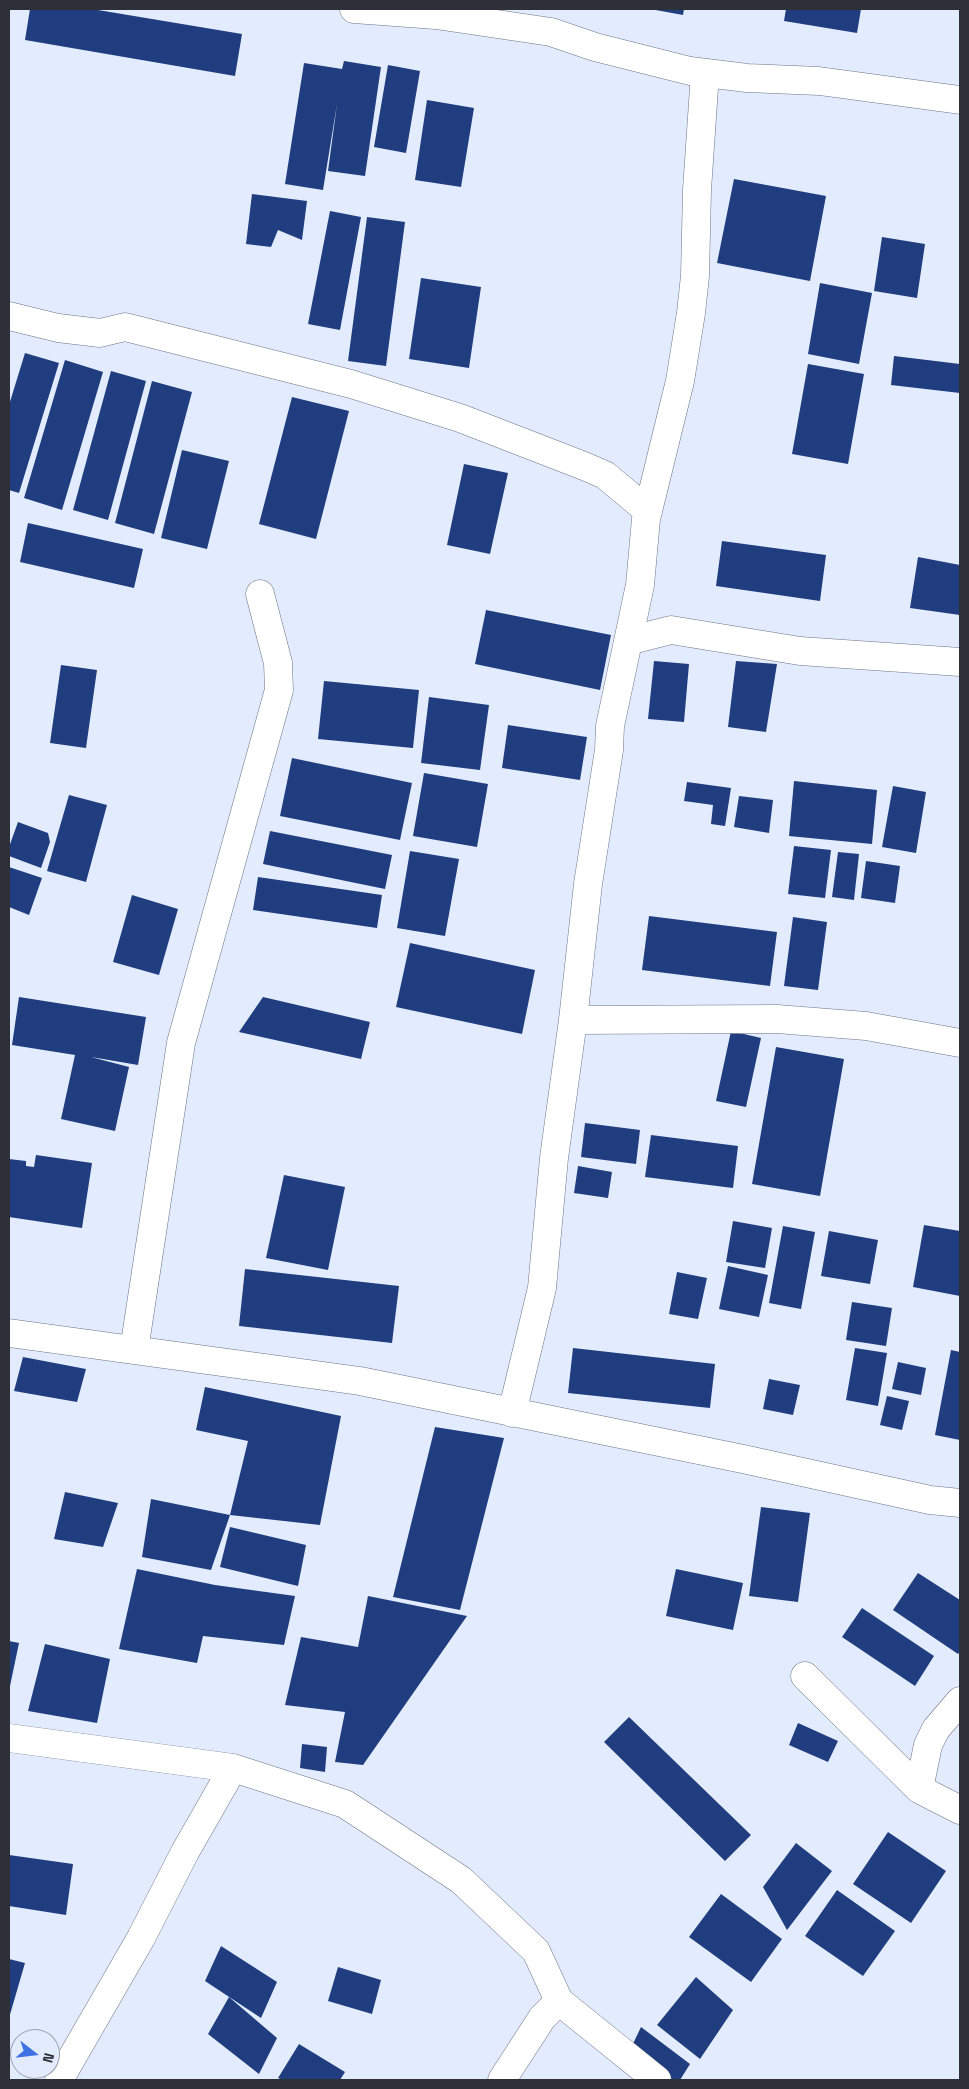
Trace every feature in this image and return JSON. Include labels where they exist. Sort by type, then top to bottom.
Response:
[{"type":"street","points":[[354,9],[436,15],[551,32],[595,47],[706,73],[747,78],[820,81],[960,100]]},
{"type":"street","points":[[512,1412],[542,1288],[554,1158],[574,1020],[588,884],[609,750],[610,726],[638,595],[648,511],[680,381],[691,313],[695,276],[697,190],[706,73]]},
{"type":"street","points":[[9,316],[58,328],[100,333],[125,327],[360,387],[460,418],[605,475],[648,511]]},
{"type":"street","points":[[134,1350],[181,1044],[280,690],[278,663],[260,594]]},
{"type":"street","points":[[638,595],[671,630]]},
{"type":"street","points":[[628,642],[671,630],[800,651],[960,662]]},
{"type":"street","points":[[574,1020],[777,1019],[866,1026],[960,1043]]},
{"type":"street","points":[[9,1333],[360,1381],[743,1459],[930,1500],[960,1504]]},
{"type":"street","points":[[805,1676],[919,1789],[960,1810]]},
{"type":"street","points":[[919,1789],[928,1745],[936,1729],[960,1701]]},
{"type":"street","points":[[9,1738],[232,1768],[345,1804],[460,1880],[536,1951],[559,2001],[656,2080]]},
{"type":"street","points":[[59,2080],[136,1946],[232,1768]]},
{"type":"street","points":[[502,2080],[542,2018],[559,2001]]},
{"type":"building","points":[[30,9],[92,9],[242,34],[235,76],[25,40]]},
{"type":"building","points":[[650,9],[684,9],[683,15]]},
{"type":"building","points":[[786,9],[861,9],[857,33],[784,21]]},
{"type":"building","points":[[344,61],[381,67],[365,176],[328,171],[337,104],[323,190],[285,184],[304,63],[342,69]]},
{"type":"building","points":[[388,65],[420,71],[406,153],[374,147]]},
{"type":"building","points":[[427,100],[474,108],[461,187],[415,180]]},
{"type":"building","points":[[734,179],[826,196],[810,281],[717,263]]},
{"type":"building","points":[[252,194],[307,201],[302,240],[278,230],[271,247],[246,244]]},
{"type":"building","points":[[330,211],[361,217],[340,330],[308,324]]},
{"type":"building","points":[[367,217],[405,222],[386,366],[348,361]]},
{"type":"building","points":[[882,237],[925,244],[917,298],[874,291]]},
{"type":"building","points":[[421,278],[481,287],[469,368],[409,359]]},
{"type":"building","points":[[820,283],[872,293],[859,364],[808,354]]},
{"type":"building","points":[[25,353],[59,363],[19,493],[9,490],[9,405]]},
{"type":"building","points":[[894,356],[960,364],[960,393],[891,385]]},
{"type":"building","points":[[65,360],[103,372],[62,510],[24,498]]},
{"type":"building","points":[[808,364],[864,374],[848,464],[792,454]]},
{"type":"building","points":[[111,371],[146,381],[108,520],[73,510]]},
{"type":"building","points":[[152,381],[192,392],[154,534],[115,523]]},
{"type":"building","points":[[292,397],[349,411],[316,539],[259,524]]},
{"type":"building","points":[[182,450],[229,461],[207,549],[161,538]]},
{"type":"building","points":[[464,464],[508,473],[490,554],[447,545]]},
{"type":"building","points":[[28,523],[143,549],[134,588],[20,562]]},
{"type":"building","points":[[722,541],[826,555],[820,601],[716,586]]},
{"type":"building","points":[[918,557],[960,565],[960,615],[910,608]]},
{"type":"building","points":[[486,610],[611,635],[600,690],[475,664]]},
{"type":"building","points":[[654,661],[689,664],[684,722],[648,719]]},
{"type":"building","points":[[736,661],[777,664],[766,732],[728,727]]},
{"type":"building","points":[[61,665],[97,670],[86,748],[50,743]]},
{"type":"building","points":[[324,681],[419,690],[413,748],[318,739]]},
{"type":"building","points":[[429,697],[489,705],[480,770],[421,763]]},
{"type":"building","points":[[508,725],[587,737],[580,780],[502,768]]},
{"type":"building","points":[[292,758],[412,783],[400,840],[280,816]]},
{"type":"building","points":[[424,773],[488,784],[477,847],[413,836]]},
{"type":"building","points":[[794,781],[877,790],[872,844],[789,836]]},
{"type":"building","points":[[687,782],[731,788],[725,826],[711,824],[713,805],[684,801]]},
{"type":"building","points":[[893,786],[926,792],[916,853],[882,847]]},
{"type":"building","points":[[69,795],[107,805],[86,882],[47,871]]},
{"type":"building","points":[[739,796],[773,800],[769,833],[734,827]]},
{"type":"building","points":[[18,822],[48,833],[50,842],[41,868],[9,856],[9,847]]},
{"type":"building","points":[[270,831],[392,855],[385,889],[263,864]]},
{"type":"building","points":[[794,846],[831,850],[825,898],[788,894]]},
{"type":"building","points":[[410,851],[459,859],[445,936],[397,928]]},
{"type":"building","points":[[838,852],[859,854],[854,900],[832,897]]},
{"type":"building","points":[[866,861],[900,866],[895,903],[861,898]]},
{"type":"building","points":[[9,867],[42,878],[29,915],[9,907]]},
{"type":"building","points":[[258,877],[382,895],[377,928],[253,910]]},
{"type":"building","points":[[132,895],[178,909],[159,975],[113,962]]},
{"type":"building","points":[[649,916],[777,932],[770,986],[642,970]]},
{"type":"building","points":[[793,917],[827,922],[818,990],[784,986]]},
{"type":"building","points":[[410,943],[535,970],[522,1034],[396,1007]]},
{"type":"building","points":[[19,997],[146,1017],[138,1065],[91,1057],[129,1067],[115,1131],[61,1119],[75,1055],[12,1045]]},
{"type":"building","points":[[263,997],[370,1022],[361,1059],[239,1032]]},
{"type":"building","points":[[731,1031],[761,1038],[746,1107],[716,1101]]},
{"type":"building","points":[[776,1047],[844,1059],[820,1196],[752,1184]]},
{"type":"building","points":[[585,1123],[640,1130],[636,1164],[581,1157]]},
{"type":"building","points":[[651,1135],[738,1146],[733,1188],[645,1177]]},
{"type":"building","points":[[36,1155],[92,1163],[82,1228],[9,1217],[9,1159],[26,1161],[26,1166],[34,1167]]},
{"type":"building","points":[[578,1166],[612,1172],[608,1198],[574,1193]]},
{"type":"building","points":[[284,1175],[345,1187],[328,1270],[266,1258]]},
{"type":"building","points":[[733,1221],[772,1228],[765,1268],[726,1262]]},
{"type":"building","points":[[924,1225],[960,1231],[960,1296],[913,1287]]},
{"type":"building","points":[[783,1226],[815,1232],[801,1309],[769,1303]]},
{"type":"building","points":[[829,1231],[878,1240],[870,1284],[821,1276]]},
{"type":"building","points":[[728,1266],[768,1275],[759,1317],[719,1309]]},
{"type":"building","points":[[245,1269],[399,1286],[392,1343],[239,1326]]},
{"type":"building","points":[[677,1272],[707,1278],[698,1319],[669,1314]]},
{"type":"building","points":[[852,1302],[892,1308],[886,1346],[846,1340]]},
{"type":"building","points":[[573,1348],[715,1364],[710,1408],[568,1393]]},
{"type":"building","points":[[855,1348],[887,1353],[878,1406],[846,1400]]},
{"type":"building","points":[[951,1350],[960,1352],[960,1440],[935,1435]]},
{"type":"building","points":[[23,1357],[86,1369],[77,1402],[14,1391]]},
{"type":"building","points":[[898,1362],[926,1368],[921,1395],[892,1389]]},
{"type":"building","points":[[769,1379],[800,1385],[793,1415],[763,1409]]},
{"type":"building","points":[[205,1387],[341,1416],[320,1525],[230,1515],[248,1441],[196,1430]]},
{"type":"building","points":[[887,1396],[909,1401],[902,1430],[880,1425]]},
{"type":"building","points":[[435,1427],[504,1438],[460,1610],[393,1597]]},
{"type":"building","points":[[65,1492],[118,1503],[103,1547],[54,1539]]},
{"type":"building","points":[[151,1499],[230,1515],[211,1570],[142,1557]]},
{"type":"building","points":[[761,1507],[810,1513],[798,1602],[749,1596]]},
{"type":"building","points":[[230,1527],[306,1545],[298,1586],[220,1567]]},
{"type":"building","points":[[137,1569],[215,1585],[295,1596],[284,1645],[203,1636],[197,1663],[119,1649]]},
{"type":"building","points":[[676,1569],[743,1583],[733,1630],[666,1616]]},
{"type":"building","points":[[918,1573],[960,1600],[960,1651],[958,1654],[893,1610]]},
{"type":"building","points":[[368,1596],[467,1616],[363,1765],[335,1762],[345,1712],[285,1705],[301,1637],[358,1647]]},
{"type":"building","points":[[862,1608],[934,1656],[915,1686],[842,1637]]},
{"type":"building","points":[[9,1641],[19,1643],[10,1686],[9,1686]]},
{"type":"building","points":[[45,1644],[110,1659],[97,1723],[28,1711]]},
{"type":"building","points":[[629,1717],[751,1835],[725,1861],[604,1742]]},
{"type":"building","points":[[798,1723],[838,1741],[828,1762],[789,1745]]},
{"type":"building","points":[[302,1744],[327,1747],[325,1772],[300,1768]]},
{"type":"building","points":[[888,1832],[946,1871],[911,1923],[853,1884]]},
{"type":"building","points":[[796,1843],[832,1871],[787,1930],[763,1887]]},
{"type":"building","points":[[9,1855],[73,1864],[66,1915],[9,1906]]},
{"type":"building","points":[[837,1890],[895,1931],[863,1976],[805,1936]]},
{"type":"building","points":[[721,1894],[782,1939],[751,1982],[689,1937]]},
{"type":"building","points":[[221,1946],[277,1982],[261,2018],[205,1981]]},
{"type":"building","points":[[9,1959],[25,1963],[9,2018]]},
{"type":"building","points":[[338,1967],[381,1980],[372,2014],[328,2001]]},
{"type":"building","points":[[696,1977],[733,2010],[700,2059],[657,2025]]},
{"type":"building","points":[[229,1997],[277,2038],[259,2074],[208,2034]]},
{"type":"building","points":[[641,2027],[690,2064],[680,2080],[671,2080],[631,2048]]},
{"type":"building","points":[[299,2044],[345,2072],[340,2080],[283,2080],[278,2078]]}]
